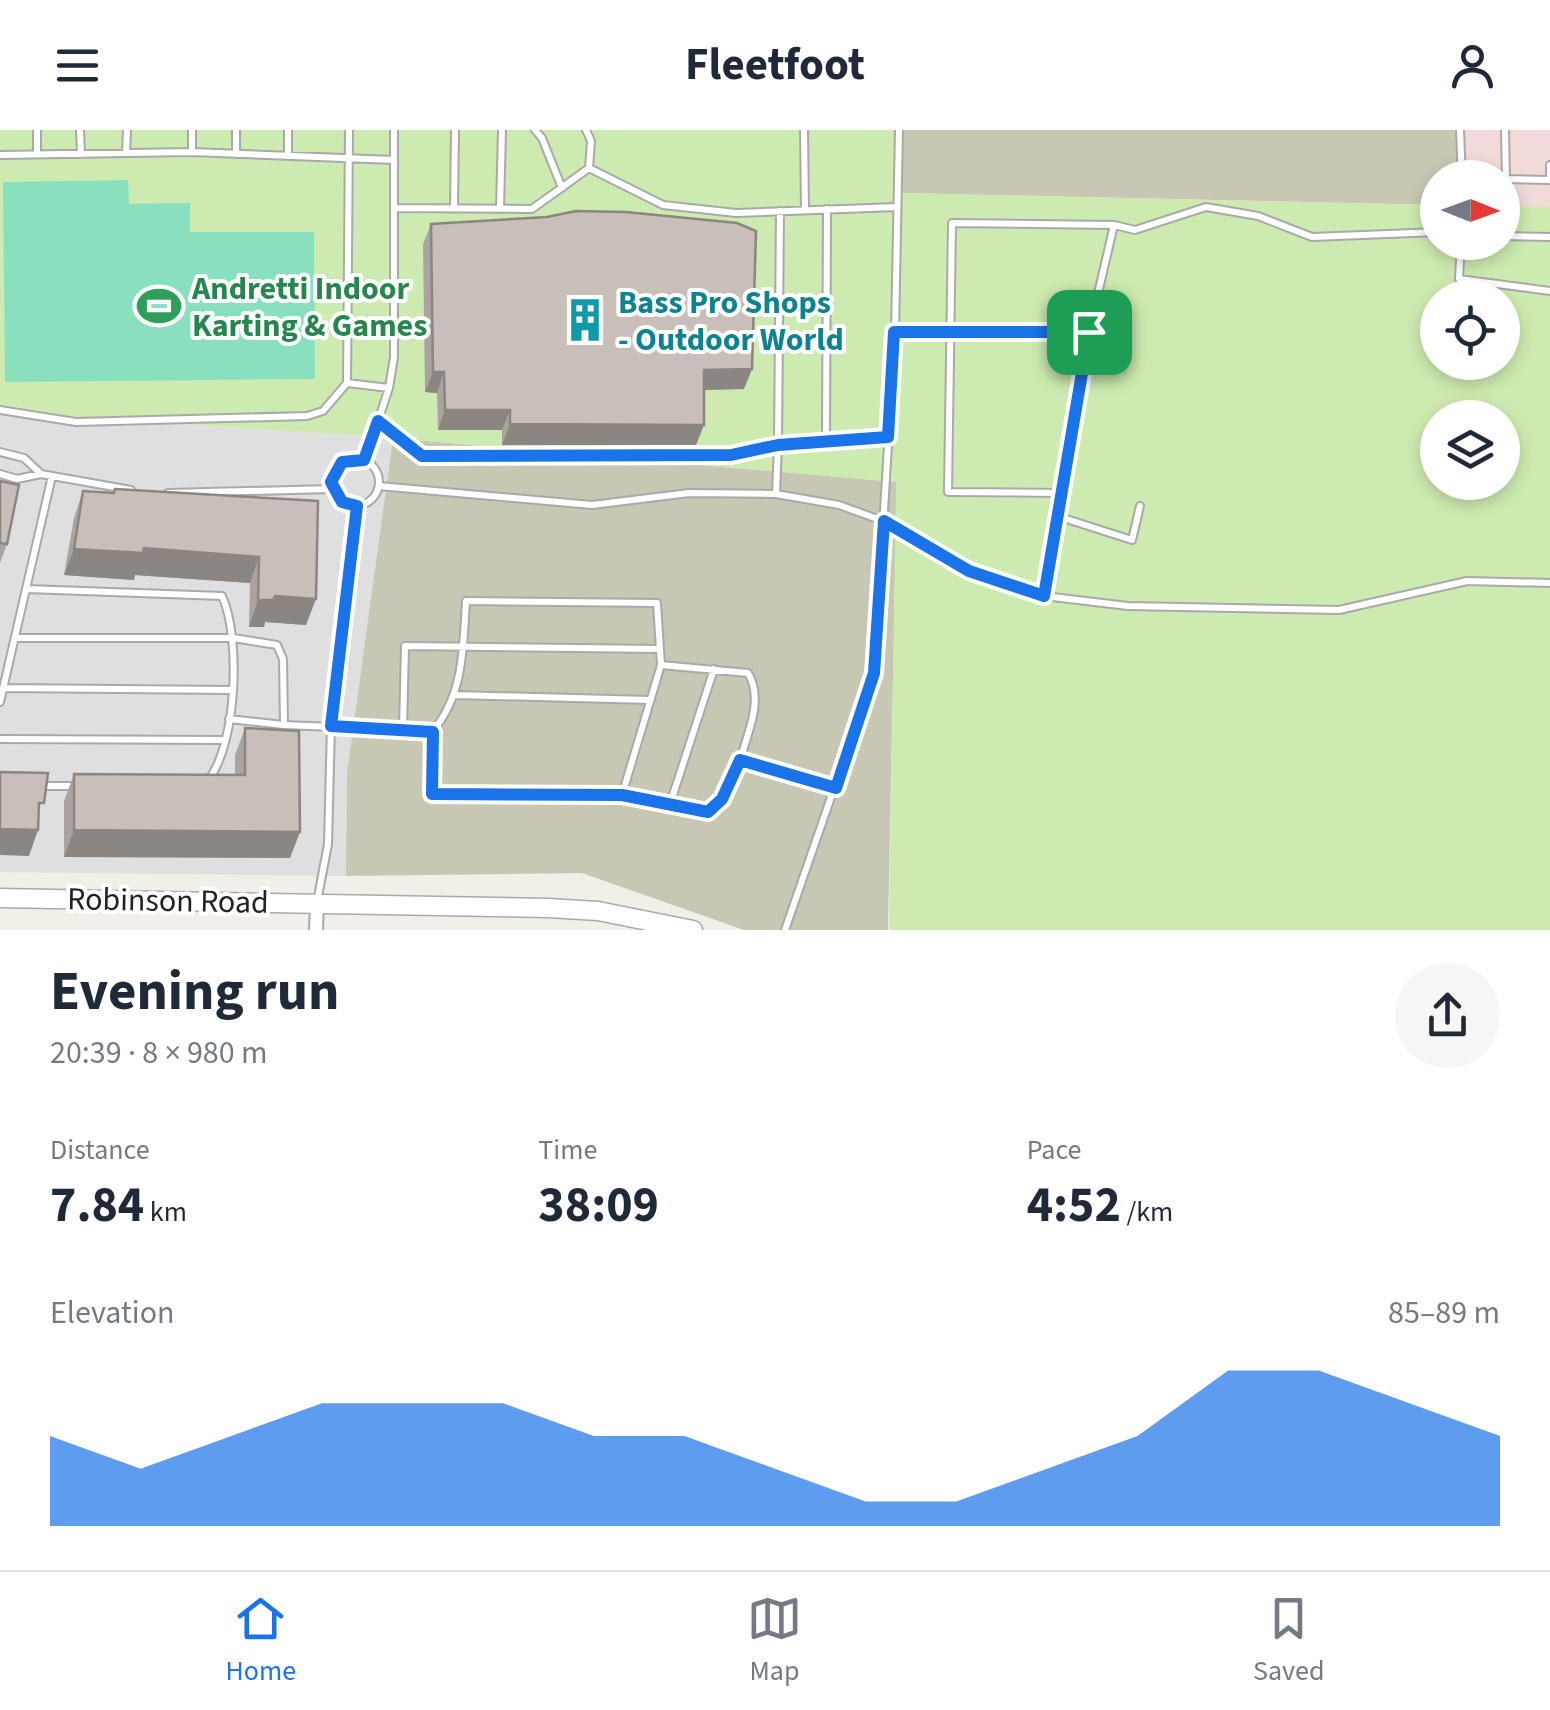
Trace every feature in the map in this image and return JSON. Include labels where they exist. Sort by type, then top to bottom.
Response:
[{"type":"street","name":"Robinson Road","points":[[0,898],[598,911],[693,930]]},
{"type":"street","points":[[316,903],[316,930]]},
{"type":"lane","points":[[36,130],[36,154]]},
{"type":"lane","points":[[80,130],[80,154]]},
{"type":"lane","points":[[126,153],[127,130]]},
{"type":"lane","points":[[192,130],[192,152]]},
{"type":"lane","points":[[236,130],[236,154]]},
{"type":"lane","points":[[288,130],[288,156]]},
{"type":"lane","points":[[0,410],[76,422],[307,416],[324,410],[347,383],[349,130]]},
{"type":"lane","points":[[364,460],[389,388],[394,357],[394,130]]},
{"type":"lane","points":[[454,209],[455,130]]},
{"type":"lane","points":[[500,209],[502,130]]},
{"type":"lane","points":[[535,130],[562,188]]},
{"type":"lane","points":[[586,130],[591,141],[590,168]]},
{"type":"lane","points":[[804,130],[805,210]]},
{"type":"lane","points":[[784,930],[874,673],[894,332],[899,130]]},
{"type":"lane","points":[[1460,130],[1461,160]]},
{"type":"lane","points":[[1504,160],[1505,130]]},
{"type":"lane","points":[[0,155],[192,152],[394,160]]},
{"type":"lane","points":[[1520,179],[1550,180],[1550,165]]},
{"type":"lane","points":[[394,208],[532,209],[590,168]]},
{"type":"lane","points":[[590,168],[664,205],[736,212],[897,207]]},
{"type":"lane","points":[[1061,493],[948,492],[952,222],[1114,225],[1135,230],[1206,207],[1258,216],[1312,237],[1420,233]]},
{"type":"lane","points":[[826,442],[827,209]]},
{"type":"lane","points":[[776,494],[780,211]]},
{"type":"lane","points":[[1044,596],[1089,332],[1114,225]]},
{"type":"lane","points":[[1520,236],[1550,237]]},
{"type":"lane","points":[[1460,260],[1459,278],[1550,291]]},
{"type":"lane","points":[[894,332],[1089,332]]},
{"type":"lane","points":[[347,383],[389,388]]},
{"type":"lane","points":[[378,421],[422,456],[731,455],[778,445],[888,437]]},
{"type":"lane","points":[[0,452],[24,458],[41,474]]},
{"type":"lane","points":[[364,460],[376,470],[379,486],[372,500],[357,506],[342,502],[332,489],[332,474],[342,462],[364,460]]},
{"type":"lane","points":[[0,474],[18,479],[41,474],[147,493]]},
{"type":"lane","points":[[0,702],[4,668],[16,638],[52,476]]},
{"type":"lane","points":[[379,486],[592,504],[689,493],[776,494],[839,505],[884,521],[969,571],[1044,596],[1128,606],[1339,610],[1467,582],[1550,583]]},
{"type":"lane","points":[[165,493],[332,489]]},
{"type":"lane","points":[[316,903],[328,844],[331,726],[357,506]]},
{"type":"lane","points":[[1057,516],[1132,540],[1140,506]]},
{"type":"lane","points":[[27,589],[222,596],[232,638],[229,719],[217,767],[206,782]]},
{"type":"lane","points":[[622,795],[661,664],[657,603],[466,601],[464,646],[455,695],[433,732],[432,794],[622,795],[708,812],[722,799],[740,760],[756,686],[748,673],[661,664]]},
{"type":"lane","points":[[16,638],[232,638],[270,642],[283,651],[284,725]]},
{"type":"lane","points":[[402,730],[406,646],[660,649]]},
{"type":"lane","points":[[670,804],[714,668]]},
{"type":"lane","points":[[3,688],[231,690]]},
{"type":"lane","points":[[455,695],[650,700]]},
{"type":"lane","points":[[229,719],[433,732]]},
{"type":"lane","points":[[0,738],[226,740]]},
{"type":"lane","points":[[740,760],[836,788]]},
{"type":"lane","points":[[38,786],[76,786]]},
{"type":"shaded area","points":[[901,130],[1459,130],[1460,160],[1420,160],[1420,205],[900,193]]},
{"type":"shaded area","points":[[1454,130],[1550,130],[1550,209],[1520,209],[1520,160],[1454,160]]},
{"type":"shaded area","points":[[0,404],[75,417],[393,438],[347,773],[346,876],[0,872]]},
{"type":"shaded area","points":[[393,438],[897,482],[888,930],[744,930],[582,873],[346,876],[347,773]]},
{"type":"green space","points":[[0,130],[901,130],[901,193],[1420,205],[1420,260],[1520,260],[1520,206],[1550,207],[1550,930],[889,930],[896,482],[393,438],[75,417],[0,404]]},
{"type":"green space","name":"Andretti Indoor Karting & Games","points":[[128,180],[129,204],[190,203],[190,232],[314,232],[315,379],[5,382],[3,182]]},
{"type":"building","name":"Bass Pro Shops - Outdoor World","points":[[576,211],[737,223],[756,231],[752,369],[704,370],[704,425],[510,424],[510,410],[445,410],[444,372],[433,372],[431,224],[547,217]]},
{"type":"building","points":[[0,481],[19,485],[7,544],[0,543]]},
{"type":"building","points":[[115,489],[318,501],[316,599],[275,596],[273,600],[258,600],[259,557],[144,548],[143,553],[74,549],[83,491],[114,493]]},
{"type":"building","points":[[245,728],[299,731],[300,832],[74,830],[74,774],[245,775]]},
{"type":"building","points":[[0,772],[48,773],[44,803],[39,803],[38,830],[0,829]]},
{"type":"place","name":"Andretti Indoor Karting & Games","points":[[159,306]]},
{"type":"place","name":"Bass Pro Shops - Outdoor World","points":[[585,320]]},
{"type":"route","points":[[894,332],[1089,332],[1044,596],[969,571],[884,521],[874,673],[836,788],[740,760],[722,799],[708,812],[622,795],[432,794],[433,732],[331,726],[357,506],[349,506],[336,497],[332,474],[342,462],[364,460],[378,421],[422,456],[731,455],[778,445],[888,437],[894,332]]}]
